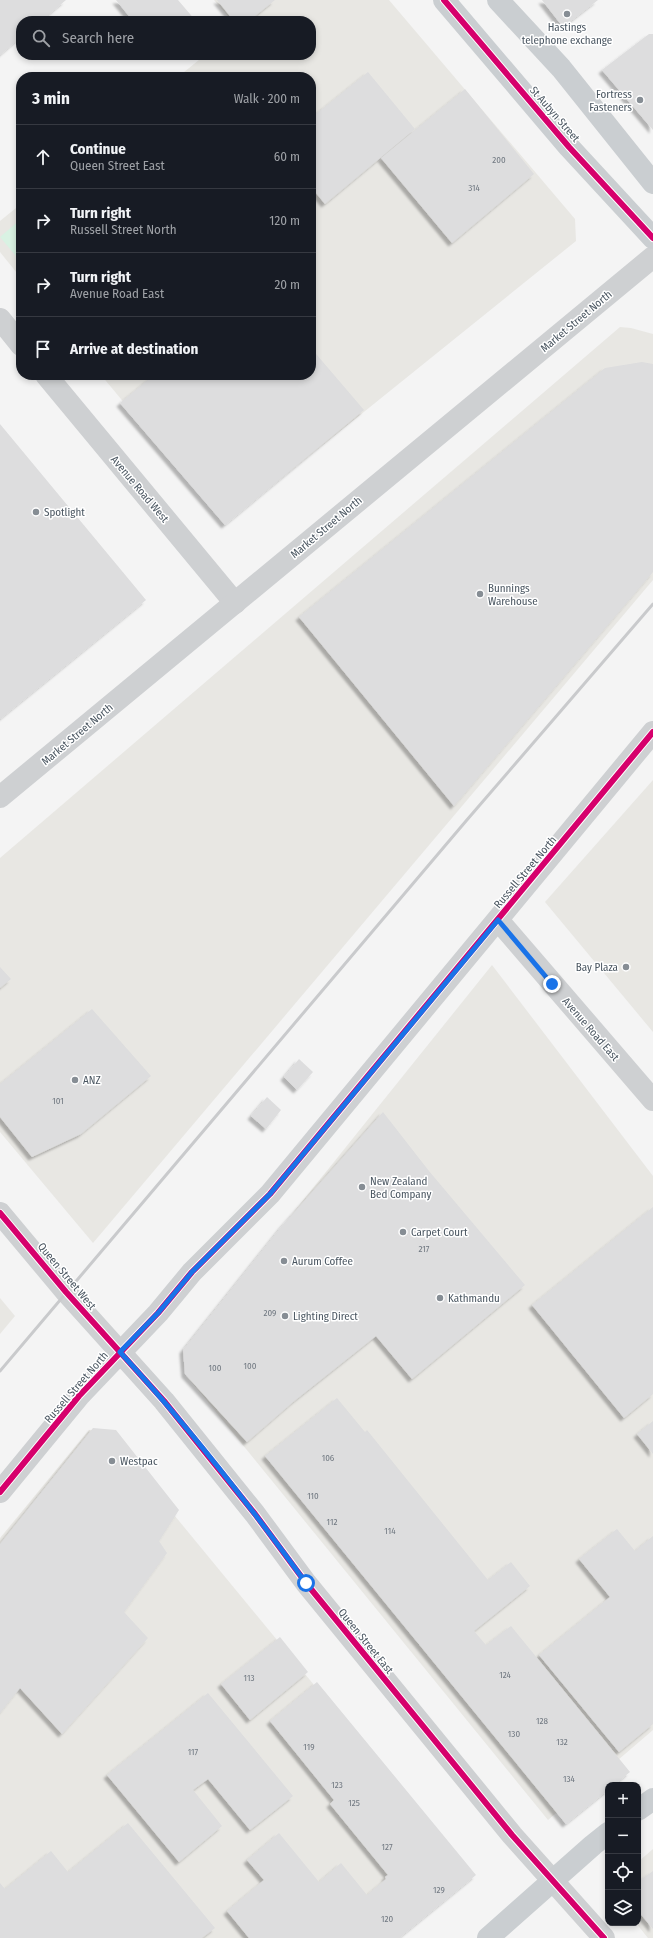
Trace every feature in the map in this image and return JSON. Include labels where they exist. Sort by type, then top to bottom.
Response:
[{"type":"main road","name":"St Aubyn Street","points":[[444,0],[569,147],[653,238]]},
{"type":"main road","points":[[498,0],[561,68],[653,183]]},
{"type":"main road","points":[[641,1808],[653,1799]]},
{"type":"main road","points":[[488,1938],[605,1835]]},
{"type":"street","name":"Market Street North","points":[[0,797],[653,258]]},
{"type":"street","points":[[0,319],[16,338]]},
{"type":"street","name":"Avenue Road West","points":[[50,380],[235,603]]},
{"type":"street","name":"Russell Street North","points":[[0,1492],[79,1396],[158,1313],[192,1272],[270,1194],[653,732]]},
{"type":"street","name":"Avenue Road East","points":[[498,920],[653,1100]]},
{"type":"street","name":"Queen Street West","points":[[0,1213],[66,1292],[120,1352]]},
{"type":"street","name":"Queen Street East","points":[[120,1352],[164,1401],[255,1514],[306,1583],[512,1835],[554,1880],[604,1938]]},
{"type":"shaded area","points":[[214,0],[389,0],[575,219],[576,241],[225,524],[105,380],[316,380],[316,72],[184,72],[199,60],[316,60],[316,16],[228,16]]},
{"type":"shaded area","points":[[16,208],[16,272],[0,252],[0,221]]},
{"type":"shaded area","points":[[620,327],[631,328],[653,334],[653,580],[93,1243],[0,1132],[0,858]]},
{"type":"shaded area","name":"Bay Plaza","points":[[653,780],[653,1032],[545,902]]},
{"type":"shaded area","points":[[492,965],[653,1176],[653,1730],[548,1820],[185,1374],[183,1350]]},
{"type":"shaded area","points":[[0,1298],[15,1316],[0,1334]]},
{"type":"shaded area","points":[[89,1430],[105,1431],[472,1877],[396,1938],[0,1938],[0,1538]]},
{"type":"shaded area","points":[[653,1849],[653,1938],[648,1938],[638,1926],[641,1926],[641,1859]]},
{"type":"green space","points":[[16,223],[16,256],[0,237]]},
{"type":"building","points":[[0,0],[66,0],[47,16],[16,16],[16,41],[0,55]]},
{"type":"building","points":[[116,0],[178,0],[192,16],[129,16]]},
{"type":"building","points":[[217,0],[275,0],[255,16],[230,16]]},
{"type":"building","name":"Hastings telephone exchange","points":[[542,0],[598,0],[563,27]]},
{"type":"building","name":"Fortress Fasteners","points":[[649,34],[653,34],[653,130],[602,70]]},
{"type":"building","points":[[368,72],[415,129],[325,204],[316,193],[316,114]]},
{"type":"building","points":[[465,89],[534,174],[452,243],[381,158]]},
{"type":"building","points":[[316,354],[364,410],[225,525],[120,403],[148,380],[316,380]]},
{"type":"building","name":"Bunnings Warehouse","points":[[642,362],[653,364],[653,572],[454,806],[299,617],[605,368]]},
{"type":"building","name":"Spotlight","points":[[0,424],[146,600],[0,719]]},
{"type":"building","points":[[0,967],[11,979],[0,988]]},
{"type":"building","name":"ANZ","points":[[92,1009],[151,1076],[81,1134],[32,1157],[0,1117],[0,1084]]},
{"type":"building","points":[[299,1059],[313,1072],[297,1090],[284,1077]]},
{"type":"building","points":[[267,1097],[281,1110],[266,1129],[251,1116]]},
{"type":"building","points":[[383,1112],[429,1171],[525,1285],[412,1379],[376,1336],[293,1402],[247,1442],[185,1374],[183,1350],[282,1226]]},
{"type":"building","points":[[653,1207],[653,1394],[624,1418],[532,1305]]},
{"type":"building","points":[[337,1398],[365,1432],[367,1430],[488,1580],[511,1562],[530,1586],[474,1631],[486,1645],[511,1626],[630,1772],[618,1782],[605,1782],[605,1792],[566,1824],[265,1456]]},
{"type":"building","points":[[653,1421],[653,1454],[637,1434]]},
{"type":"building","points":[[93,1428],[116,1430],[179,1510],[159,1541],[167,1553],[124,1612],[148,1638],[62,1734],[20,1688],[0,1713],[0,1544]]},
{"type":"building","points":[[617,1529],[635,1551],[653,1536],[653,1724],[619,1752],[539,1655],[610,1597],[579,1559]]},
{"type":"building","points":[[280,1637],[308,1672],[250,1720],[221,1684]]},
{"type":"building","points":[[317,1682],[476,1875],[399,1938],[249,1938],[227,1911],[264,1880],[247,1860],[279,1833],[319,1882],[341,1863],[367,1895],[386,1879],[385,1877],[388,1875],[330,1804],[334,1800],[270,1721]]},
{"type":"building","points":[[208,1693],[293,1796],[250,1830],[208,1779],[193,1790],[222,1826],[179,1862],[107,1775]]},
{"type":"building","points":[[128,1823],[215,1928],[202,1938],[0,1938],[0,1883],[5,1889],[51,1851],[68,1872]]},
{"type":"building","points":[[653,1871],[653,1929],[641,1915],[641,1880]]},
{"type":"railway","points":[[0,1371],[466,821],[653,604]]},
{"type":"cycle path","points":[[444,0],[569,147],[653,238]]},
{"type":"cycle path","points":[[0,1492],[79,1396],[158,1313],[192,1272],[270,1194],[653,732]]},
{"type":"cycle path","points":[[0,1213],[66,1292],[164,1401],[255,1514],[306,1583],[512,1835],[604,1938]]},
{"type":"place","name":"Hastings telephone exchange","points":[[567,14]]},
{"type":"place","name":"Fortress Fasteners","points":[[640,100]]},
{"type":"place","name":"Spotlight","points":[[36,512]]},
{"type":"place","name":"Bunnings Warehouse","points":[[480,594]]},
{"type":"place","name":"Bay Plaza","points":[[626,967]]},
{"type":"place","name":"ANZ","points":[[75,1080]]},
{"type":"place","name":"New Zealand Bed Company","points":[[362,1187]]},
{"type":"place","name":"Carpet Court","points":[[403,1232]]},
{"type":"place","name":"Aurum Coffee","points":[[284,1261]]},
{"type":"place","name":"Kathmandu","points":[[440,1298]]},
{"type":"place","name":"Lighting Direct","points":[[285,1316]]},
{"type":"place","name":"Westpac","points":[[112,1461]]},
{"type":"route","points":[[306,1583],[255,1514],[164,1401],[120,1352],[158,1313],[192,1272],[270,1194],[498,920],[552,984]]}]
